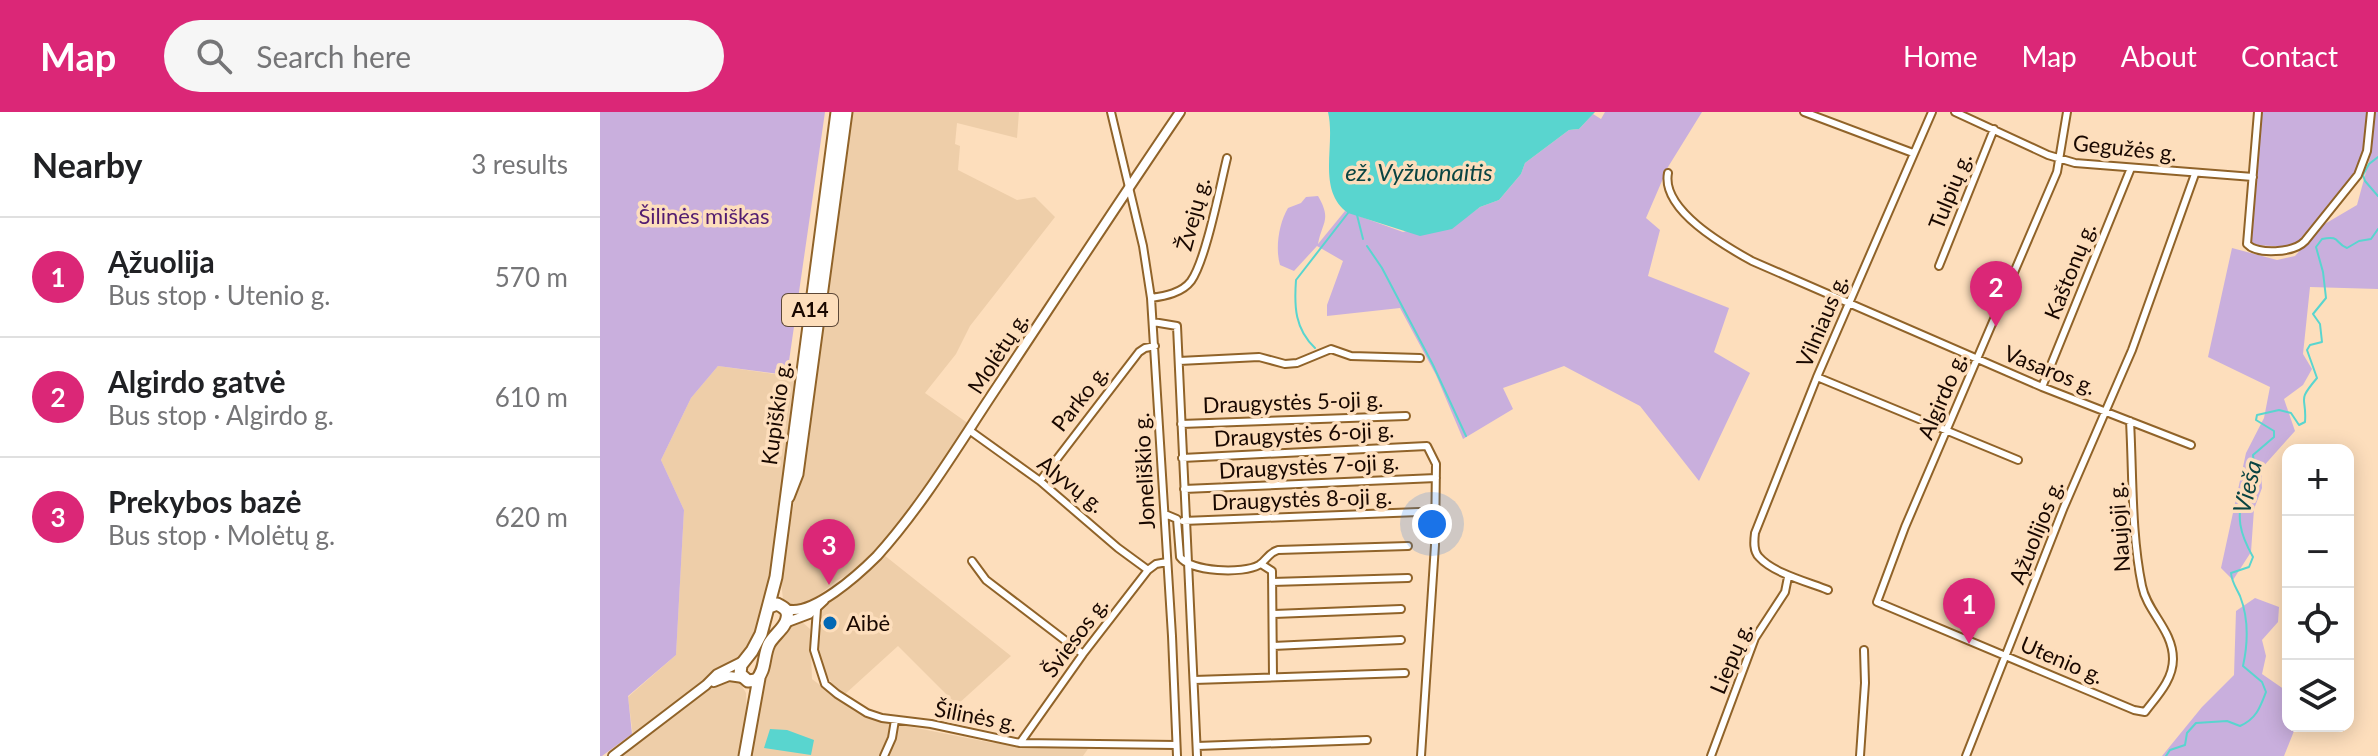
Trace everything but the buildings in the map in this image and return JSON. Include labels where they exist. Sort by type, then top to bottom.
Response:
[{"type":"highway","name":"Kupiškio g.","points":[[769,607],[776,577],[837,112]]},
{"type":"highway","points":[[783,508],[797,474],[846,112]]},
{"type":"highway","name":"Kupiškio g.","points":[[776,577],[785,608]]},
{"type":"highway","points":[[769,607],[777,604],[785,608]]},
{"type":"highway","name":"A14","points":[[752,708],[739,670],[759,640],[769,607]]},
{"type":"highway","name":"A14","points":[[745,756],[759,678],[768,645],[788,617],[785,608]]},
{"type":"highway","points":[[744,679],[752,681],[759,678]]},
{"type":"street","name":"Joneliškio g.","points":[[1111,112],[1143,246],[1151,298],[1177,756]]},
{"type":"street","name":"Molėtų g.","points":[[784,624],[817,609],[876,556],[925,493],[1180,112]]},
{"type":"street","points":[[1804,112],[1913,153]]},
{"type":"street","name":"Vilniaus g.","points":[[1788,577],[1759,557],[1754,546],[1757,525],[1817,377],[1932,112]]},
{"type":"street","name":"Gegužės g.","points":[[1955,112],[2061,159],[2131,168],[2253,177]]},
{"type":"street","name":"Algirdo g.","points":[[1877,602],[1905,527],[2061,159],[2067,112]]},
{"type":"street","points":[[2258,112],[2248,247],[2289,250],[2299,248],[2358,175],[2367,151],[2371,112]]},
{"type":"street","name":"Tulpių g.","points":[[1939,266],[1994,129]]},
{"type":"street","name":"Žvejų g.","points":[[1151,298],[1176,292],[1190,282],[1199,263],[1227,158]]},
{"type":"street","name":"Kaštonų g.","points":[[2042,387],[2131,168]]},
{"type":"street","name":"Vasaros g.","points":[[1668,173],[1668,189],[1678,207],[1728,247],[1752,261],[2042,387],[2191,445]]},
{"type":"street","name":"Vasaros g.","points":[[2105,412],[2132,350],[2195,174]]},
{"type":"street","points":[[1153,322],[1177,326],[1197,756]]},
{"type":"street","name":"Parko g.","points":[[1040,481],[1139,352],[1155,346]]},
{"type":"street","points":[[1179,361],[1259,357],[1279,363],[1297,363],[1331,349],[1351,356],[1420,358]]},
{"type":"street","points":[[1817,377],[2018,460]]},
{"type":"street","name":"Ąžuolijos g.","points":[[1966,756],[2064,507],[2105,412]]},
{"type":"street","name":"Draugystės 5-oji g.","points":[[1181,424],[1406,416]]},
{"type":"street","name":"Naujoji g.","points":[[2130,421],[2142,590],[2163,625],[2173,658],[2169,679],[2145,712]]},
{"type":"street","name":"Alyvų g.","points":[[969,430],[1040,481],[1148,570]]},
{"type":"street","name":"Draugystės 6-oji g.","points":[[1182,458],[1427,446],[1436,464],[1436,478]]},
{"type":"street","points":[[1421,756],[1435,545],[1436,478]]},
{"type":"street","name":"Draugystės 7-oji g.","points":[[1184,489],[1436,478]]},
{"type":"street","name":"Draugystės 8-oji g.","points":[[1165,514],[1185,521],[1419,512]]},
{"type":"street","points":[[1177,519],[1180,557],[1188,564],[1210,570],[1261,564],[1272,571],[1273,677]]},
{"type":"street","points":[[1261,564],[1269,552],[1278,550],[1408,546]]},
{"type":"street","points":[[972,561],[986,580],[1083,654]]},
{"type":"street","name":"Šviesos g.","points":[[1020,743],[1148,570],[1156,564],[1167,562]]},
{"type":"street","points":[[1788,577],[1828,590]]},
{"type":"street","name":"Liepų g.","points":[[1711,756],[1755,638],[1785,592],[1788,577]]},
{"type":"street","points":[[1272,582],[1408,578]]},
{"type":"street","name":"Molėtų g.","points":[[785,608],[802,610],[826,598]]},
{"type":"street","name":"Utenio g.","points":[[1877,602],[2145,712]]},
{"type":"street","name":"Šilinės g.","points":[[817,609],[817,661],[825,684],[867,713],[1020,743],[1176,745]]},
{"type":"street","points":[[1274,614],[1401,609]]},
{"type":"street","name":"Šilinės g.","points":[[801,617],[810,623],[815,639]]},
{"type":"street","points":[[1273,646],[1401,640]]},
{"type":"street","points":[[1860,756],[1864,650]]},
{"type":"street","points":[[613,756],[717,674],[743,661]]},
{"type":"street","points":[[1194,680],[1405,673]]},
{"type":"street","points":[[706,685],[729,676],[744,679]]},
{"type":"street","points":[[884,756],[895,720]]},
{"type":"street","points":[[1197,746],[1367,740]]},
{"type":"street","points":[[1099,756],[1100,745]]},
{"type":"shaded area","points":[[848,112],[1019,112],[1017,138],[957,123],[955,144],[960,146],[958,170],[1017,200],[1035,197],[1055,217],[970,326],[956,354],[925,393],[969,424],[924,492],[879,547],[851,573],[836,581],[806,606],[790,606],[783,599],[780,574],[800,472]]},
{"type":"shaded area","points":[[718,366],[796,377],[772,558],[770,598],[746,655],[633,736],[628,697],[676,655],[684,510],[661,460],[691,398]]},
{"type":"shaded area","points":[[884,555],[1011,656],[957,705],[898,646],[844,695],[834,687],[822,667],[818,654],[819,612]]},
{"type":"shaded area","points":[[801,621],[810,629],[812,679],[854,711],[886,722],[993,743],[1090,746],[1083,756],[750,756],[768,655],[785,628]]},
{"type":"shaded area","points":[[726,679],[739,681],[746,693],[747,718],[740,756],[621,756],[716,683]]},
{"type":"green space","name":"Šilinės miškas","points":[[600,112],[825,112],[787,375],[718,366],[691,398],[661,460],[684,510],[676,655],[628,696],[632,734],[602,756],[600,756]]},
{"type":"green space","points":[[1605,112],[1702,112],[1668,167],[1646,218],[1660,230],[1648,276],[1729,308],[1714,352],[1750,373],[1699,481],[1640,406],[1564,366],[1503,388],[1513,409],[1463,439],[1436,375],[1400,308],[1327,316],[1327,305],[1343,261],[1317,246],[1294,271],[1280,265],[1278,243],[1282,221],[1288,208],[1301,203],[1306,197],[1318,196],[1324,211],[1325,221],[1318,244],[1345,211],[1403,232],[1468,216],[1480,207],[1499,200],[1521,174],[1525,163],[1569,130],[1579,129],[1593,114],[1601,119]]},
{"type":"green space","points":[[2262,112],[2367,112],[2361,164],[2294,247],[2251,245]]},
{"type":"green space","points":[[2375,112],[2378,112],[2378,289],[2310,287],[2303,354],[2312,369],[2303,385],[2284,399],[2295,431],[2261,469],[2262,488],[2254,509],[2251,552],[2233,580],[2221,568],[2246,453],[2264,418],[2270,387],[2208,357],[2232,248],[2277,260],[2295,256],[2323,225],[2357,205],[2370,157]]},
{"type":"green space","points":[[2255,598],[2279,607],[2278,622],[2262,640],[2266,656],[2262,674],[2282,688],[2282,732],[2294,732],[2284,756],[2162,756],[2202,707],[2234,675],[2236,611]]},
{"type":"water","name":"ež. Vyžuonaitis","points":[[1328,112],[1595,112],[1579,129],[1569,130],[1525,163],[1521,174],[1499,200],[1480,207],[1452,229],[1420,236],[1348,213],[1338,203],[1330,180]]},
{"type":"water","points":[[770,729],[787,730],[814,740],[811,755],[764,748]]},
{"type":"waterway","name":"Vieša","points":[[2378,157],[2369,164],[2363,175],[2378,196]]},
{"type":"waterway","points":[[1315,348],[1303,333],[1297,317],[1296,280],[1348,213]]},
{"type":"waterway","points":[[1357,215],[1363,239]]},
{"type":"waterway","name":"Vieša","points":[[2166,756],[2170,750],[2185,745],[2187,733],[2196,723],[2227,721],[2240,726],[2254,716],[2264,698],[2266,692],[2262,682],[2243,666],[2246,622],[2231,573],[2249,567],[2253,557],[2242,533],[2240,508],[2254,471],[2253,455],[2274,437],[2274,431],[2256,420],[2257,415],[2279,410],[2291,413],[2299,425],[2305,422],[2304,399],[2317,378],[2307,350],[2310,345],[2322,342],[2320,324],[2313,314],[2326,298],[2316,247],[2322,239],[2332,238],[2347,248],[2371,239],[2378,229]]},
{"type":"waterway","points":[[1367,246],[1382,268],[1433,365],[1466,436]]},
{"type":"place","name":"Algirdo gatvė","points":[[1996,327]]},
{"type":"place","name":"Prekybos bazė","points":[[829,585]]},
{"type":"place","name":"Aibė","points":[[830,623]]},
{"type":"place","name":"Ąžuolija","points":[[1969,644]]}]
